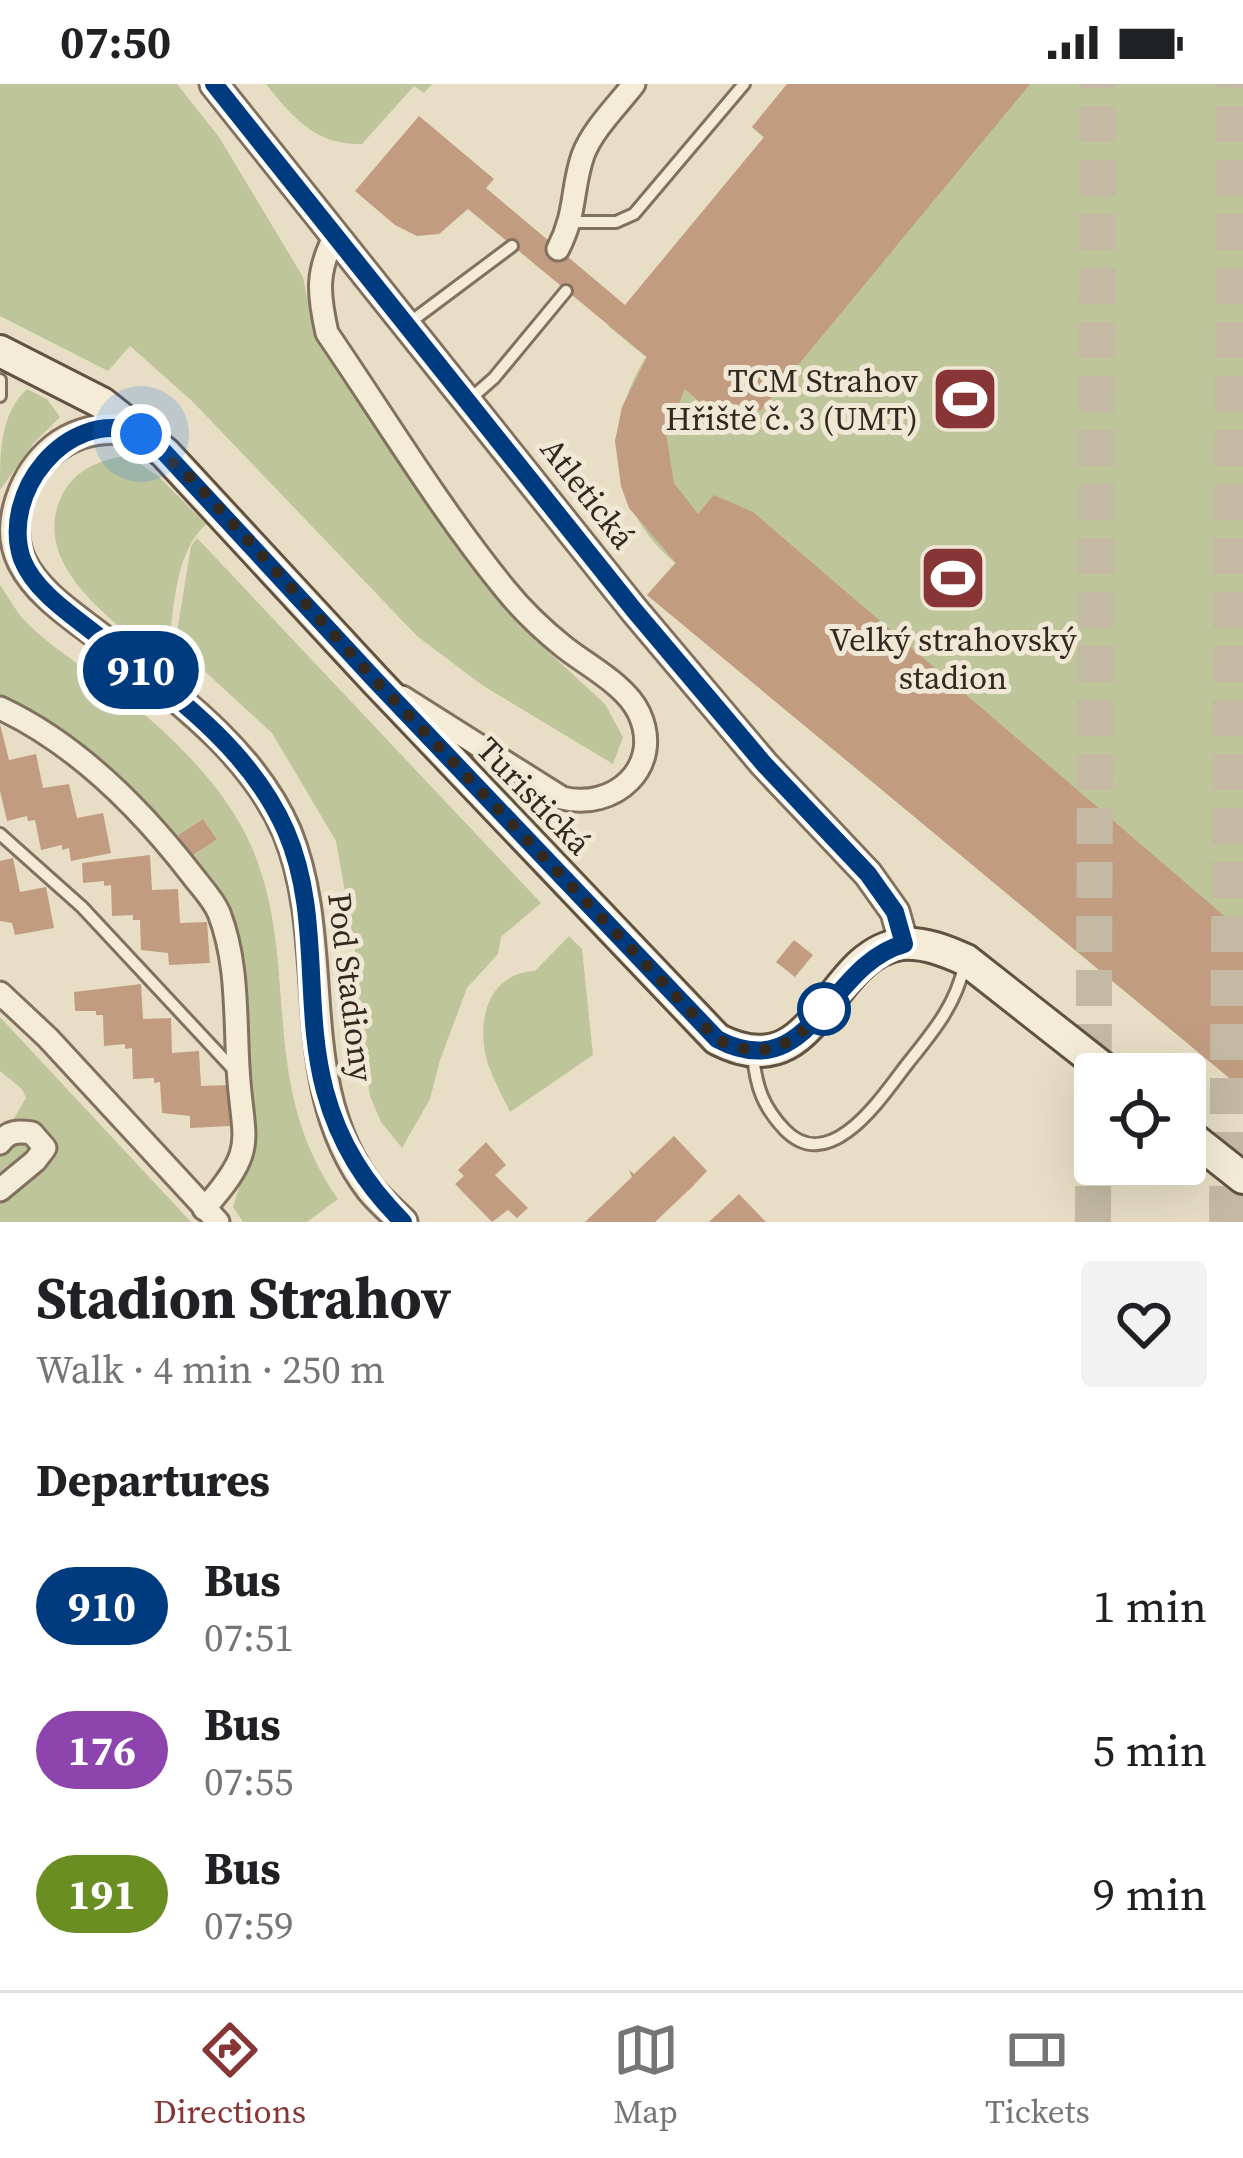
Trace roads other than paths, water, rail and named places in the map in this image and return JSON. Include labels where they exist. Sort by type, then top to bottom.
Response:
[{"type":"main road","points":[[0,351],[102,403],[141,434]]},
{"type":"main road","name":"Turistická","points":[[141,434],[196,483],[376,681],[706,1029],[730,1046],[752,1052]]},
{"type":"main road","points":[[752,1052],[798,1038],[862,966],[882,951],[904,944],[939,948],[966,959],[1085,1053]]},
{"type":"main road","points":[[1206,1149],[1243,1178]]},
{"type":"street","name":"Atletická","points":[[214,84],[634,610],[749,747],[868,874],[895,912],[904,944]]},
{"type":"street","points":[[558,249],[572,222],[587,145],[634,84]]},
{"type":"street","points":[[336,234],[325,255],[318,293],[327,333],[506,590],[560,644],[628,696],[645,736],[642,762],[620,791],[589,801],[562,798],[376,681]]},
{"type":"street","points":[[11,566],[18,500],[45,459],[82,433],[112,429],[141,434]]},
{"type":"street","name":"Pod Stadiony","points":[[0,536],[11,566],[192,711],[262,787],[286,832],[305,892],[324,1088],[343,1142],[371,1189],[403,1222]]},
{"type":"street","points":[[0,709],[63,745],[153,824],[217,908],[232,958],[247,1143],[211,1215],[48,1038],[0,993]]},
{"type":"street","points":[[0,1143],[5,1135],[32,1132],[45,1148],[0,1190]]},
{"type":"lane","points":[[572,222],[616,222],[634,214],[744,84]]},
{"type":"lane","points":[[409,323],[512,246]]},
{"type":"lane","points":[[469,400],[494,378],[566,291]]},
{"type":"lane","points":[[0,380],[0,396]]},
{"type":"lane","points":[[0,834],[82,907],[238,1076]]},
{"type":"lane","points":[[752,1052],[758,1090],[765,1108],[778,1122],[801,1142],[824,1144],[836,1139],[873,1108],[946,1015],[966,959]]},
{"type":"tunnel","points":[[1093,1222],[1098,84]]},
{"type":"tunnel","points":[[1227,1222],[1235,84]]},
{"type":"place","name":"TCM Strahov Hřiště č. 3 (UMT)","points":[[965,399]]},
{"type":"place","name":"Velký strahovský stadion","points":[[953,578]]}]
